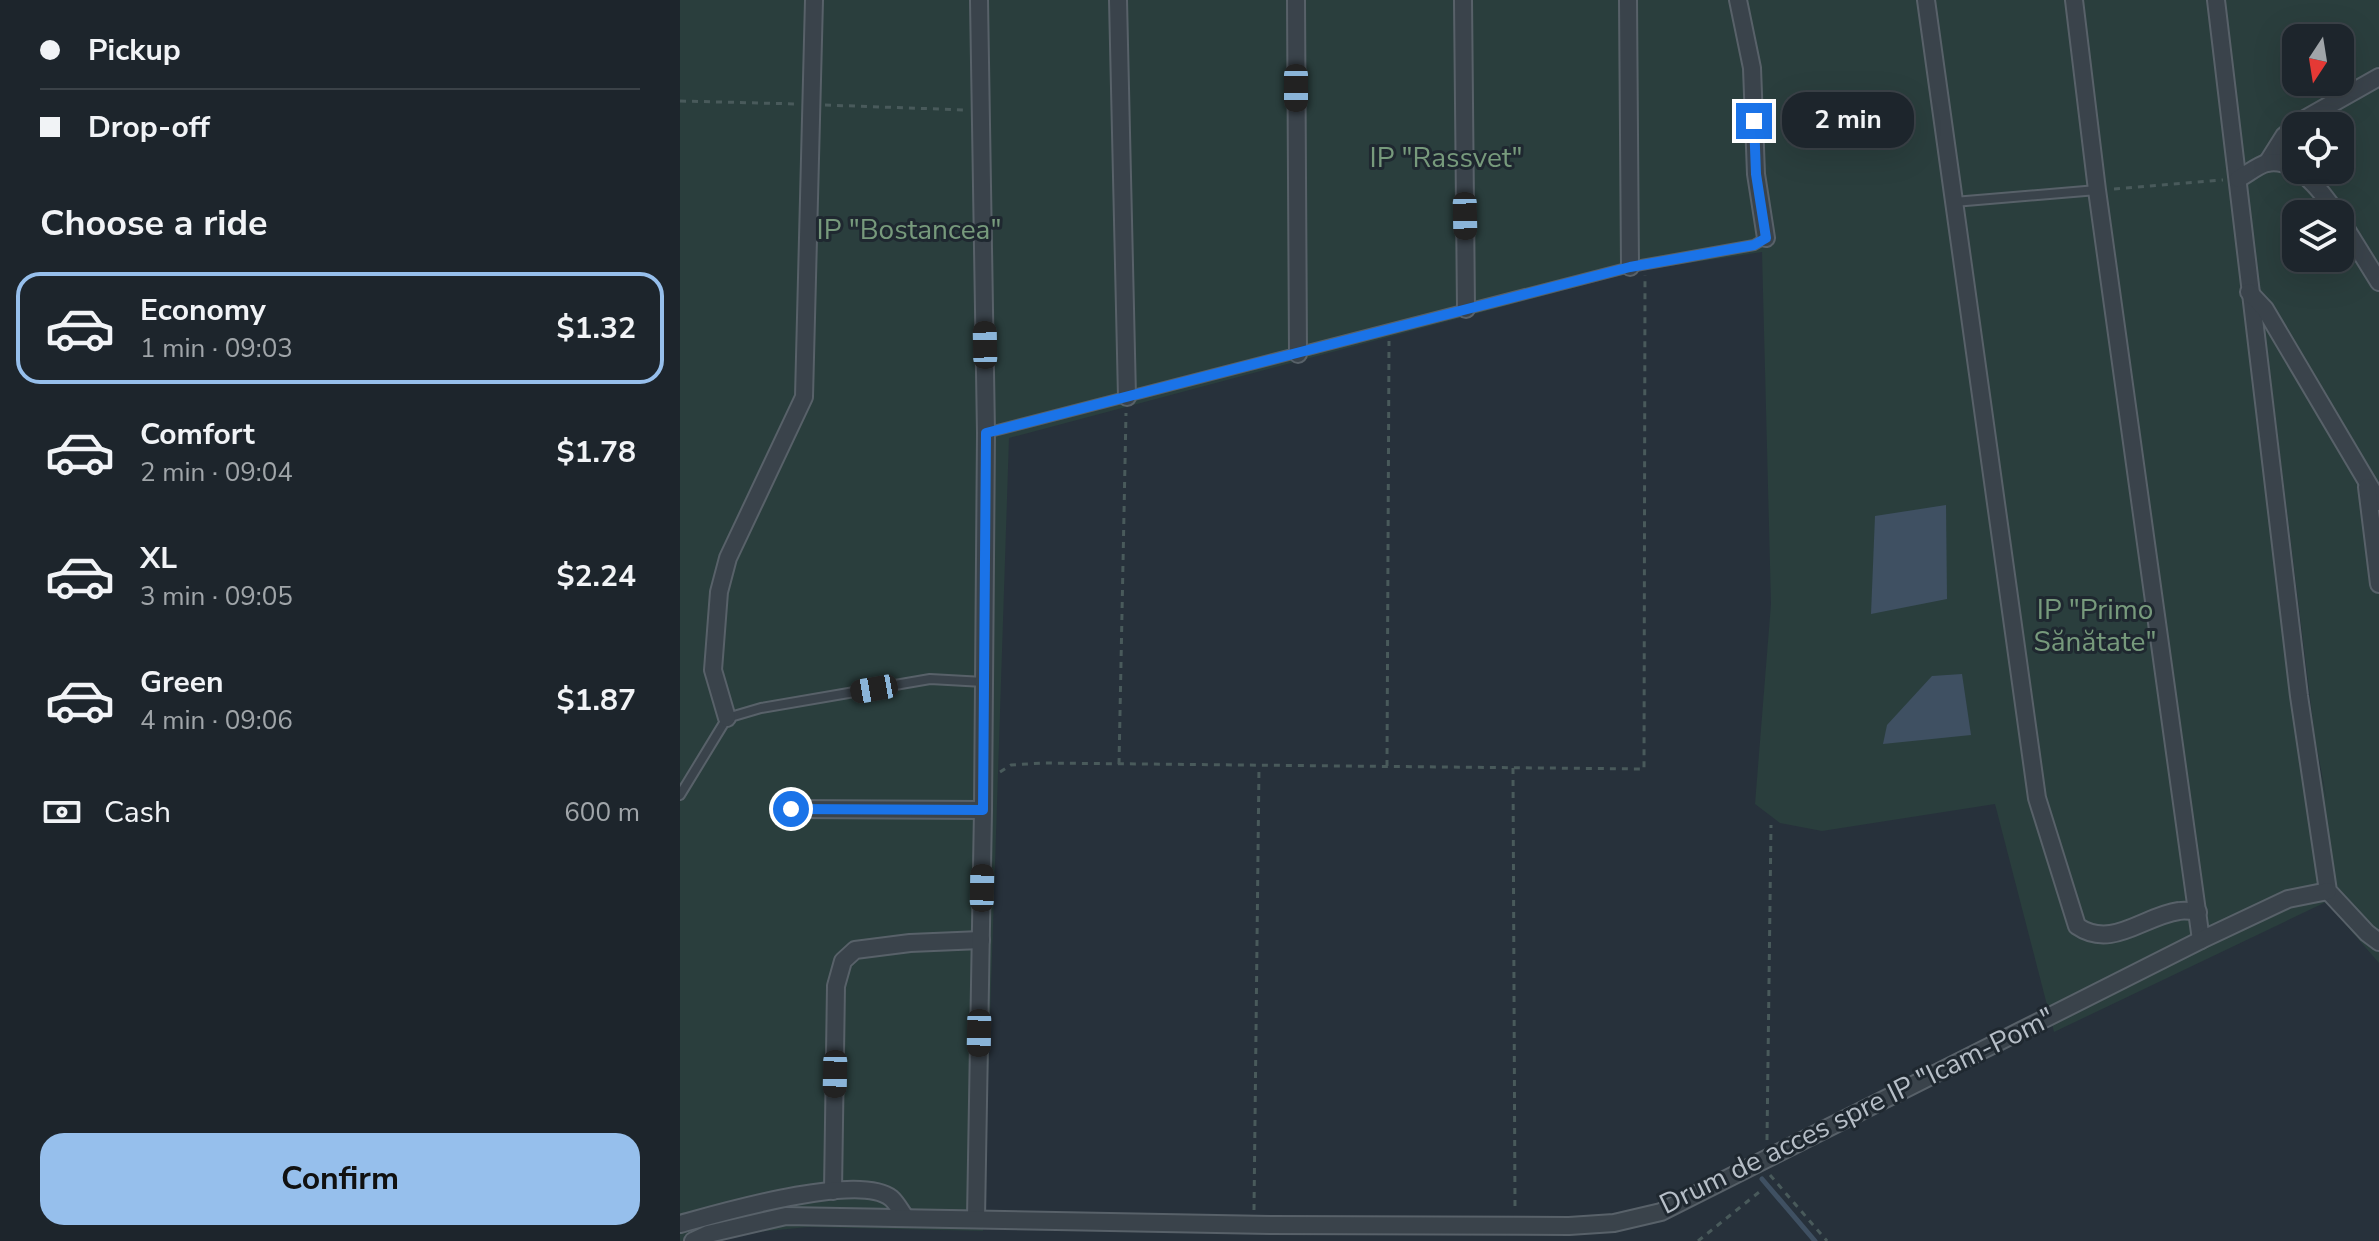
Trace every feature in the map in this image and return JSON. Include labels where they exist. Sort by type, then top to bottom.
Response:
[{"type":"street","points":[[727,718],[713,670],[719,592],[728,558],[804,397],[814,0]]},
{"type":"street","points":[[976,1218],[986,433],[979,0]]},
{"type":"street","points":[[1118,0],[1127,397]]},
{"type":"street","points":[[1296,0],[1298,354]]},
{"type":"street","points":[[1463,0],[1466,309]]},
{"type":"street","points":[[1628,0],[1638,266]]},
{"type":"street","points":[[1738,0],[1752,68],[1756,174],[1766,238]]},
{"type":"street","points":[[1926,0],[2037,798],[2077,926],[2090,934],[2103,936],[2178,911],[2198,912]]},
{"type":"street","points":[[2074,0],[2097,190],[2201,940]]},
{"type":"street","points":[[2216,0],[2299,696],[2328,891],[2379,942]]},
{"type":"street","points":[[2238,179],[2267,163],[2284,136],[2303,120],[2379,77]]},
{"type":"street","points":[[2267,163],[2287,166],[2310,180],[2326,200]]},
{"type":"street","points":[[2354,236],[2373,258],[2379,282]]},
{"type":"street","points":[[2249,292],[2265,309],[2379,502]]},
{"type":"street","points":[[2367,482],[2379,584]]},
{"type":"street","points":[[791,809],[983,810]]},
{"type":"street","name":"Drum de acces spre IP \"Icam-Pom\"","points":[[693,1241],[708,1234],[786,1216],[1254,1225],[1516,1226],[1614,1223],[1661,1212],[2201,940],[2288,899],[2328,891]]},
{"type":"street","points":[[833,1191],[836,986],[843,961],[855,950],[910,943],[981,940]]},
{"type":"street","points":[[680,1224],[787,1196],[833,1191],[874,1192],[890,1197],[906,1218]]},
{"type":"lane","points":[[1954,202],[2097,190]]},
{"type":"lane","points":[[986,433],[1466,309],[1638,266],[1754,245],[1766,238]]},
{"type":"lane","points":[[680,795],[727,718],[761,708],[930,679],[984,682]]},
{"type":"path","points":[[680,101],[981,110]]},
{"type":"path","points":[[2097,190],[2238,179]]},
{"type":"path","points":[[983,783],[1011,765],[1644,769],[1638,266]]},
{"type":"path","points":[[1387,767],[1389,330]]},
{"type":"path","points":[[1119,764],[1127,397]]},
{"type":"path","points":[[1254,1225],[1259,766]]},
{"type":"path","points":[[1513,768],[1516,1226]]},
{"type":"path","points":[[1771,825],[1763,1161],[1827,1241]]},
{"type":"path","points":[[1698,1241],[1763,1189]]},
{"type":"green space","points":[[680,0],[2379,0],[2379,963],[2326,902],[2054,1032],[1995,804],[1822,831],[1780,823],[1755,804],[1771,604],[1762,252],[1637,271],[1009,438],[983,1231],[808,1227],[735,1234],[719,1241],[680,1241]],"holes":[[[2267,349],[2315,738],[2327,801],[2313,738]]]},
{"type":"water","points":[[1946,505],[1947,599],[1871,614],[1875,516]]},
{"type":"water","points":[[1962,674],[1971,735],[1883,744],[1887,725],[1932,676]]},
{"type":"waterway","points":[[1762,1179],[1815,1241]]},
{"type":"route","points":[[791,809],[983,810],[986,433],[1630,267],[1754,245],[1766,238],[1756,174],[1754,121]]},
{"type":"park label","name":"IP \"Rassvet\"","points":[[1446,158]]},
{"type":"park label","name":"IP \"Bostancea\"","points":[[909,230]]},
{"type":"park label","name":"IP \"Primo Sănătate\"","points":[[2095,626]]}]
